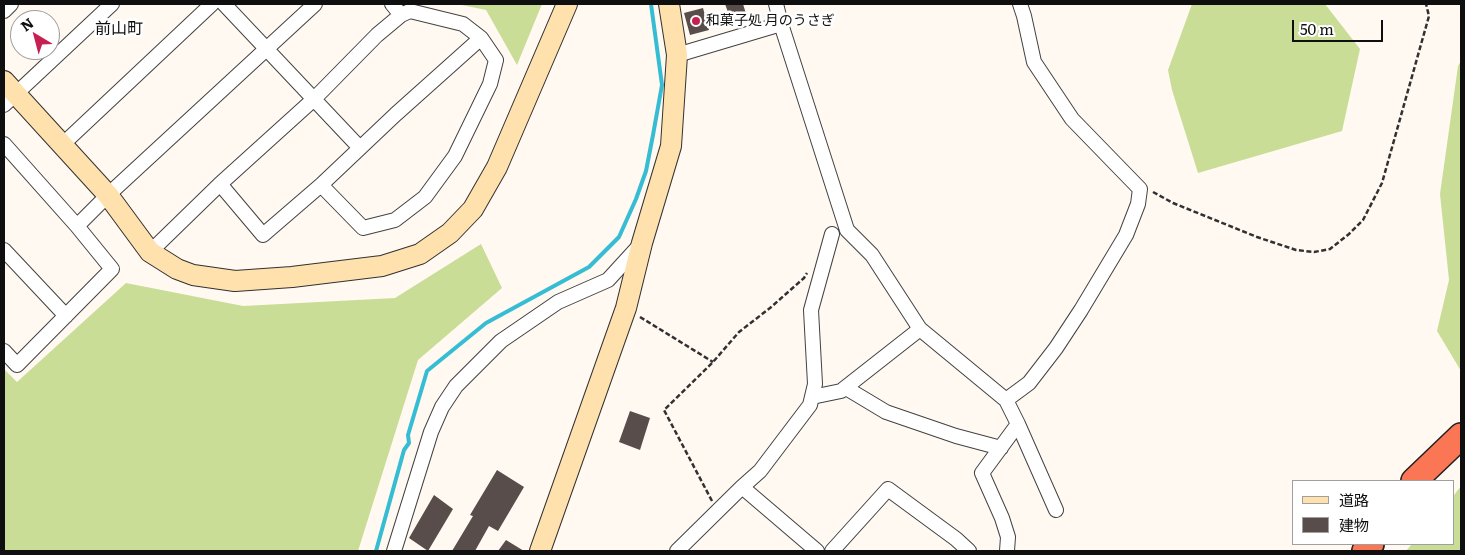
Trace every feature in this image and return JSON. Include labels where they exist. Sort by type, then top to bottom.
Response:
[{"type":"highway","points":[[1415,480],[1461,436]]},
{"type":"highway","points":[[1426,480],[1461,447]]},
{"type":"highway","points":[[1433,480],[1461,455]]},
{"type":"street","points":[[4,11],[11,4]]},
{"type":"street","points":[[112,4],[8,93],[62,145],[108,195],[150,252],[177,269],[193,275],[235,281],[292,277],[382,266],[420,254],[450,233],[473,209],[497,167],[567,4]]},
{"type":"street","points":[[62,145],[212,4]]},
{"type":"street","points":[[224,4],[360,148]]},
{"type":"street","points":[[77,226],[108,195],[315,4]]},
{"type":"street","points":[[392,4],[401,15]]},
{"type":"street","points":[[540,551],[626,308],[642,243],[671,146],[677,55],[669,4]]},
{"type":"street","points":[[776,4],[847,230],[872,255],[920,329],[1006,400],[1056,510]]},
{"type":"street","points":[[1006,400],[1029,383],[1056,348],[1081,310],[1126,235],[1138,204],[1140,189],[1072,119],[1034,62],[1020,4]]},
{"type":"street","points":[[150,252],[401,15],[410,10],[463,24],[481,38],[496,60],[490,84],[455,156],[425,198],[395,220],[363,228],[320,185]]},
{"type":"street","points":[[677,55],[781,24]]},
{"type":"street","points":[[220,184],[263,234],[320,185],[481,38]]},
{"type":"street","points":[[4,144],[77,226],[112,270],[17,365],[4,351]]},
{"type":"street","points":[[677,551],[760,471],[810,405],[815,384],[811,310],[832,234]]},
{"type":"street","points":[[394,551],[432,432],[442,407],[456,386],[501,341],[558,302],[608,280],[642,243]]},
{"type":"street","points":[[4,250],[66,316]]},
{"type":"street","points":[[812,398],[840,392],[920,329]]},
{"type":"street","points":[[846,388],[886,412],[956,436],[1001,448]]},
{"type":"street","points":[[1007,551],[1008,537],[1002,518],[982,473],[1018,424]]},
{"type":"street","points":[[742,487],[817,551]]},
{"type":"street","points":[[832,551],[888,489],[969,551]]},
{"type":"path","points":[[1140,189],[1156,193],[1173,203],[1257,237],[1296,250],[1314,252],[1330,249],[1363,220],[1382,183],[1429,16],[1426,4]]},
{"type":"path","points":[[717,512],[664,410],[713,362],[739,332],[804,278],[809,270]]},
{"type":"path","points":[[626,308],[713,362]]},
{"type":"green space","points":[[457,4],[542,4],[517,65],[486,10]]},
{"type":"green space","points":[[1192,4],[1325,4],[1360,49],[1342,131],[1198,173],[1172,90],[1168,70]]},
{"type":"green space","points":[[1461,61],[1461,371],[1437,331],[1449,280],[1440,194],[1458,66]]},
{"type":"green space","points":[[481,244],[502,288],[418,360],[358,551],[4,551],[4,369],[17,382],[126,283],[243,306],[395,298]]},
{"type":"green space","points":[[1461,486],[1461,551],[1406,551],[1411,545],[1455,545],[1455,494]]},
{"type":"building","points":[[725,4],[743,4],[748,20],[732,23]]},
{"type":"building","name":"和菓子処 月のうさぎ","points":[[703,8],[709,30],[690,35],[684,13]]},
{"type":"building","points":[[630,411],[650,418],[640,450],[619,442]]},
{"type":"building","points":[[497,470],[524,487],[498,531],[489,526],[475,551],[452,551],[473,516],[470,515]]},
{"type":"building","points":[[434,495],[453,509],[428,551],[409,538]]},
{"type":"building","points":[[506,540],[524,551],[498,551]]},
{"type":"waterway","points":[[376,551],[404,450],[409,443],[408,435],[427,371],[486,323],[589,267],[619,237],[646,171],[662,85],[651,4]]},
{"type":"place","name":"和菓子処 月のうさぎ","points":[[696,21]]},
{"type":"district","name":"前山町","points":[[119,29]]}]
